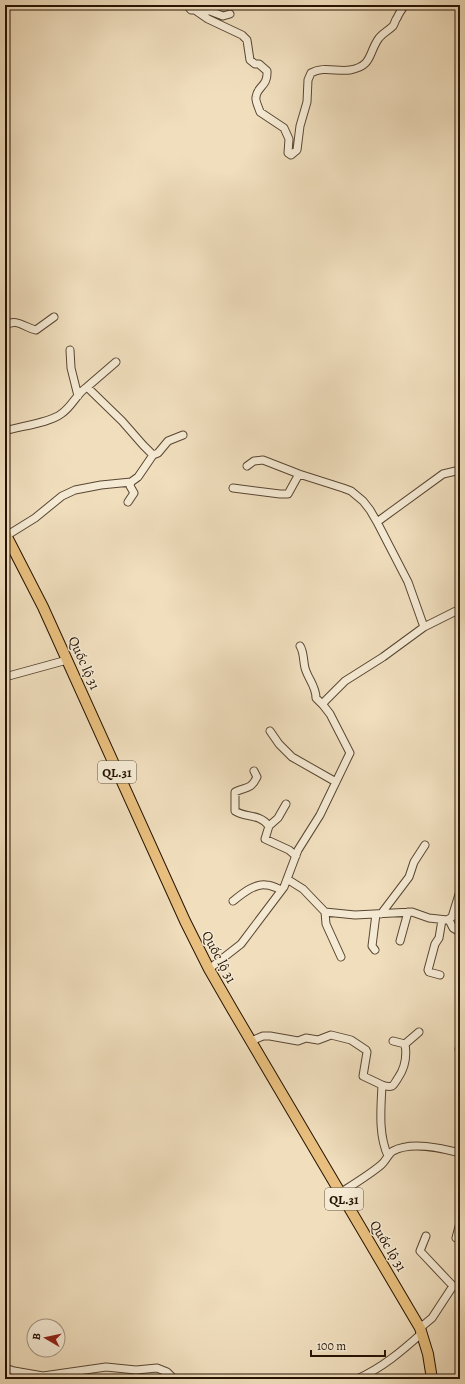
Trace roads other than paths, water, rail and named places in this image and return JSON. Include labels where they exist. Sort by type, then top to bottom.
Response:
[{"type":"highway","name":"Quốc lộ 31","points":[[6,534],[43,607],[185,921],[209,969],[421,1330],[428,1354],[432,1379]]},
{"type":"street","points":[[187,5],[191,10],[210,11],[223,16],[230,14]]},
{"type":"street","points":[[195,10],[208,19],[242,35],[247,40],[250,60],[259,64],[267,71],[267,79],[258,91],[256,97],[260,112],[284,128],[289,139],[288,153],[291,155],[297,150],[299,129],[308,102],[307,85],[311,73],[320,69],[351,70],[366,64],[371,57],[377,40],[393,25],[406,5]]},
{"type":"street","points":[[5,326],[11,322],[15,322],[36,330],[54,317]]},
{"type":"street","points":[[70,350],[78,396]]},
{"type":"street","points":[[5,431],[58,417],[87,387],[116,362]]},
{"type":"street","points":[[87,387],[122,421],[153,455]]},
{"type":"street","points":[[6,534],[35,518],[62,496],[75,490],[101,485],[131,482],[138,477],[153,455],[158,453],[168,442],[183,435]]},
{"type":"street","points":[[247,466],[260,459],[351,492],[366,505],[377,522],[408,582],[424,627]]},
{"type":"street","points":[[377,522],[443,474],[460,470]]},
{"type":"street","points":[[233,488],[288,494],[299,474]]},
{"type":"street","points":[[128,502],[134,494],[130,486],[131,482]]},
{"type":"street","points":[[323,705],[331,694],[345,681],[383,657],[424,627],[460,609]]},
{"type":"street","points":[[209,969],[241,944],[281,890],[296,856],[320,814],[350,753],[334,721],[316,698],[316,691],[306,669],[300,646]]},
{"type":"street","points":[[5,677],[67,660]]},
{"type":"street","points":[[270,731],[279,744],[292,757],[336,782]]},
{"type":"street","points":[[254,771],[257,777],[252,786],[235,792],[235,811],[238,813],[251,815],[264,821],[269,826]]},
{"type":"street","points":[[286,804],[278,818],[269,826],[266,839],[289,850],[296,856]]},
{"type":"street","points":[[375,950],[372,946],[378,914],[409,877],[414,862],[425,845]]},
{"type":"street","points":[[287,879],[303,889],[324,912],[326,924],[341,957]]},
{"type":"street","points":[[233,901],[251,889],[261,885],[269,885],[281,890]]},
{"type":"street","points":[[440,976],[429,972],[428,969],[435,944],[439,938],[445,920],[452,917],[460,891]]},
{"type":"street","points":[[324,912],[355,915],[408,912],[445,920],[453,928],[460,932]]},
{"type":"street","points":[[400,941],[408,912]]},
{"type":"street","points":[[405,1044],[419,1032]]},
{"type":"street","points":[[251,1041],[263,1036],[298,1041],[306,1038],[321,1040],[331,1035],[351,1040],[367,1051],[363,1076],[382,1085],[389,1086],[393,1085],[403,1071],[406,1052],[405,1044]]},
{"type":"street","points":[[393,1041],[405,1044]]},
{"type":"street","points":[[382,1085],[382,1133],[384,1146],[388,1156]]},
{"type":"street","points":[[340,1193],[380,1166],[388,1156],[397,1149],[416,1146],[436,1147],[460,1153]]},
{"type":"street","points":[[456,1238],[460,1223]]},
{"type":"street","points":[[356,1379],[393,1358],[432,1318],[456,1286],[420,1251],[426,1236]]},
{"type":"street","points":[[5,1368],[40,1376],[49,1376],[106,1367],[136,1370],[157,1368],[167,1372],[174,1379]]}]
